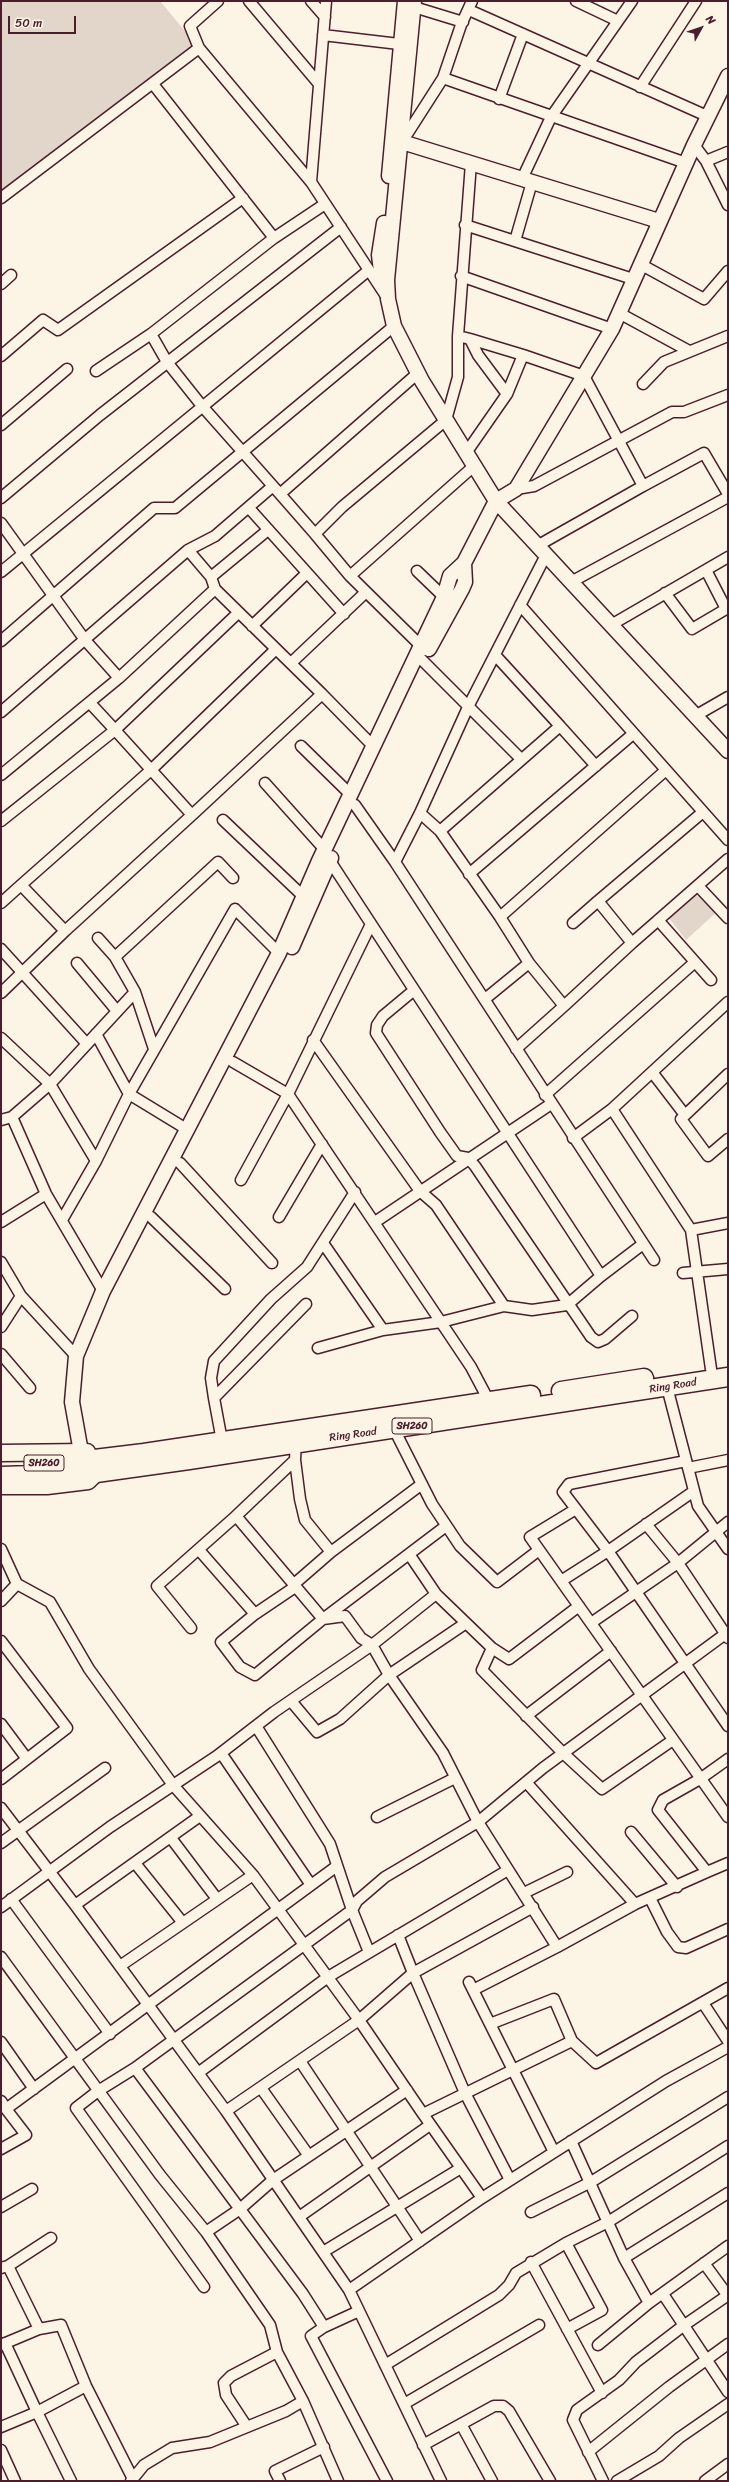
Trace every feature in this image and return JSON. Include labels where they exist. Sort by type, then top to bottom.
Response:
[{"type":"highway","name":"Ring Road","points":[[144,1453],[222,1441],[295,1444],[489,1401],[720,1368]]},
{"type":"highway","name":"Ring Road","points":[[96,1473],[394,1429],[728,1377]]},
{"type":"highway","name":"SH260","points":[[1,1464],[78,1462],[144,1453]]},
{"type":"highway","name":"SH260","points":[[1,1476],[96,1473]]},
{"type":"main road","points":[[1,1453],[81,1452],[136,1446],[144,1453]]},
{"type":"main road","points":[[1,1486],[47,1486],[88,1481],[96,1473]]},
{"type":"street","points":[[218,1],[190,26],[199,48],[310,182],[388,299]]},
{"type":"street","points":[[249,1],[319,84]]},
{"type":"street","points":[[311,1],[324,17]]},
{"type":"street","points":[[310,182],[326,1]]},
{"type":"street","points":[[576,1],[618,21]]},
{"type":"street","points":[[515,241],[527,180],[551,117],[632,1]]},
{"type":"street","points":[[640,87],[696,1]]},
{"type":"street","points":[[411,3],[463,22]]},
{"type":"street","points":[[387,280],[380,271],[379,255],[386,212],[399,44],[411,3]]},
{"type":"street","points":[[411,3],[402,142],[387,280],[388,299],[394,326],[418,373],[496,501],[728,751]]},
{"type":"street","points":[[402,142],[444,78],[463,22],[471,5],[523,34],[707,116]]},
{"type":"street","points":[[500,99],[523,34]]},
{"type":"street","points":[[323,35],[399,44]]},
{"type":"street","points":[[1,198],[199,48]]},
{"type":"street","points":[[516,489],[612,329],[707,116],[728,76]]},
{"type":"street","points":[[444,78],[551,117],[686,163]]},
{"type":"street","points":[[153,84],[274,238]]},
{"type":"street","points":[[402,142],[659,221]]},
{"type":"street","points":[[694,145],[726,193],[728,205]]},
{"type":"street","points":[[706,161],[728,152]]},
{"type":"street","points":[[315,534],[342,508],[446,420],[458,377],[458,336],[465,225],[471,163]]},
{"type":"street","points":[[1,356],[43,320],[58,330],[243,198]]},
{"type":"street","points":[[96,371],[151,334],[274,238],[325,204]]},
{"type":"street","points":[[465,225],[633,279]]},
{"type":"street","points":[[1,498],[100,415],[341,227]]},
{"type":"street","points":[[640,264],[704,299],[728,271]]},
{"type":"street","points":[[1,572],[369,270]]},
{"type":"street","points":[[1,284],[11,275]]},
{"type":"street","points":[[462,276],[612,329]]},
{"type":"street","points":[[619,313],[689,351]]},
{"type":"street","points":[[1,641],[154,508],[175,508],[394,326]]},
{"type":"street","points":[[151,334],[167,362],[242,453],[277,490],[350,576],[521,759]]},
{"type":"street","points":[[458,336],[523,355],[584,376],[643,486]]},
{"type":"street","points":[[643,384],[664,362],[728,336]]},
{"type":"street","points":[[470,339],[478,355],[507,394]]},
{"type":"street","points":[[466,453],[507,394],[523,355]]},
{"type":"street","points":[[1,425],[67,369]]},
{"type":"street","points":[[1,712],[188,550],[215,536],[249,508],[277,490],[418,373]]},
{"type":"street","points":[[363,779],[374,747],[449,600],[464,582],[464,563],[496,501],[516,489],[534,486],[672,412],[684,412],[728,395]]},
{"type":"street","points":[[395,862],[420,813],[470,705],[496,656],[520,605],[541,550],[643,486],[704,453],[728,494]]},
{"type":"street","points":[[350,576],[474,466]]},
{"type":"street","points":[[571,582],[728,497]]},
{"type":"street","points":[[249,508],[344,614]]},
{"type":"street","points":[[1,523],[22,555],[85,640],[119,678]]},
{"type":"street","points":[[211,577],[268,530]]},
{"type":"street","points":[[188,550],[211,577],[215,589],[374,747]]},
{"type":"street","points":[[611,625],[728,557]]},
{"type":"street","points":[[417,570],[449,600]]},
{"type":"street","points":[[665,593],[692,629],[726,609],[706,570]]},
{"type":"street","points":[[252,626],[308,573]]},
{"type":"street","points":[[1,775],[119,678],[215,589]]},
{"type":"street","points":[[291,663],[366,592]]},
{"type":"street","points":[[520,605],[728,840]]},
{"type":"street","points":[[1,821],[115,730],[238,613]]},
{"type":"street","points":[[1,903],[151,770],[276,649]]},
{"type":"street","points":[[81,1452],[74,1415],[80,1358],[103,1291],[279,953],[304,897],[327,855],[422,654]]},
{"type":"street","points":[[496,656],[596,766]]},
{"type":"street","points":[[1,993],[65,930],[322,694]]},
{"type":"street","points":[[695,716],[728,697]]},
{"type":"street","points":[[90,703],[192,815]]},
{"type":"street","points":[[440,831],[560,726]]},
{"type":"street","points":[[469,874],[634,734]]},
{"type":"street","points":[[301,746],[353,800],[654,1260]]},
{"type":"street","points":[[500,916],[666,770]]},
{"type":"street","points":[[265,783],[327,855],[413,991],[601,1276]]},
{"type":"street","points":[[573,923],[703,812]]},
{"type":"street","points":[[420,813],[440,831],[500,916],[529,963],[564,1006]]},
{"type":"street","points":[[223,820],[304,897]]},
{"type":"street","points":[[91,1326],[180,1163],[295,940],[327,855]]},
{"type":"street","points":[[516,1049],[632,943],[728,859]]},
{"type":"street","points":[[115,957],[218,862],[233,878]]},
{"type":"street","points":[[21,885],[65,930]]},
{"type":"street","points":[[698,886],[728,918]]},
{"type":"street","points":[[598,901],[632,943]]},
{"type":"street","points":[[62,1220],[96,1161],[129,1094],[154,1049],[235,909],[279,953]]},
{"type":"street","points":[[658,920],[711,980]]},
{"type":"street","points":[[241,1180],[288,1094],[313,1040],[371,924]]},
{"type":"street","points":[[98,938],[115,957],[135,992],[154,1049]]},
{"type":"street","points":[[1,949],[24,972],[87,1044]]},
{"type":"street","points":[[545,1095],[695,962]]},
{"type":"street","points":[[77,963],[117,1011]]},
{"type":"street","points":[[484,999],[529,963]]},
{"type":"street","points":[[413,991],[383,1016],[377,1025],[376,1033],[457,1156],[468,1158],[567,1305],[591,1337],[598,1342],[605,1339],[632,1316]]},
{"type":"street","points":[[1,1120],[12,1117],[50,1084],[135,992]]},
{"type":"street","points":[[573,1138],[612,1109],[728,1002]]},
{"type":"street","points":[[96,1034],[129,1094],[188,1130]]},
{"type":"street","points":[[1,1038],[50,1084],[96,1161]]},
{"type":"street","points":[[313,1040],[420,1191],[436,1205],[504,1306]]},
{"type":"street","points":[[233,1062],[288,1094],[472,1367],[489,1401]]},
{"type":"street","points":[[652,1072],[685,1115]]},
{"type":"street","points":[[728,1074],[681,1119],[708,1156],[728,1139]]},
{"type":"street","points":[[375,1222],[468,1158],[551,1104]]},
{"type":"street","points":[[612,1109],[691,1230],[720,1368]]},
{"type":"street","points":[[12,1117],[46,1194],[103,1291]]},
{"type":"street","points":[[279,1217],[322,1144]]},
{"type":"street","points":[[180,1163],[272,1263]]},
{"type":"street","points":[[222,1441],[211,1378],[214,1361],[271,1299],[307,1267],[355,1192]]},
{"type":"street","points":[[1,1222],[46,1194]]},
{"type":"street","points":[[151,1217],[225,1289]]},
{"type":"street","points":[[691,1230],[728,1224]]},
{"type":"street","points":[[323,1243],[383,1330]]},
{"type":"street","points":[[318,1348],[383,1330],[442,1322],[504,1306],[532,1310],[567,1305],[601,1276],[643,1244]]},
{"type":"street","points":[[1,1262],[21,1296],[80,1358]]},
{"type":"street","points":[[683,1274],[728,1269]]},
{"type":"street","points":[[1,1327],[21,1296]]},
{"type":"street","points":[[214,1398],[306,1304]]},
{"type":"street","points":[[1,1354],[30,1388]]},
{"type":"street","points":[[667,1387],[698,1506],[728,1549]]},
{"type":"street","points":[[394,1429],[422,1484],[446,1526],[460,1546],[497,1582],[539,1550]]},
{"type":"street","points":[[191,1628],[157,1586],[236,1516],[295,1444]]},
{"type":"street","points":[[295,1444],[300,1499],[305,1520],[331,1552]]},
{"type":"street","points":[[727,1462],[687,1464],[569,1484],[563,1492],[608,1551],[728,1726]]},
{"type":"street","points":[[422,1484],[331,1552],[294,1586],[255,1614],[221,1642],[240,1667],[255,1675],[323,1619],[446,1526]]},
{"type":"street","points":[[561,1582],[694,1491]]},
{"type":"street","points":[[576,1509],[530,1537],[728,1817]]},
{"type":"street","points":[[236,1516],[323,1619]]},
{"type":"street","points":[[591,1623],[678,1562],[715,1530],[728,1522]]},
{"type":"street","points":[[204,2287],[76,2108],[98,2091],[135,2068],[352,1910],[357,1901],[385,1877],[478,1822],[526,1782],[641,1694],[685,1662],[727,1635],[678,1562],[646,1524]]},
{"type":"street","points":[[1,1549],[17,1584],[50,1602],[89,1669],[173,1785],[253,1875],[279,1910],[360,2020],[430,2125],[482,2198]]},
{"type":"street","points":[[199,1550],[255,1614]]},
{"type":"street","points":[[409,1554],[436,1594],[492,1648],[509,1659],[579,1606]]},
{"type":"street","points":[[1,1601],[17,1584]]},
{"type":"street","points":[[1,1907],[110,1827],[221,1753],[291,1700],[372,1645],[436,1594]]},
{"type":"street","points":[[323,1619],[345,1616],[361,1638],[372,1645],[389,1675],[443,1753],[478,1822],[557,1947]]},
{"type":"street","points":[[291,1700],[317,1732],[340,1718],[389,1675],[466,1623]]},
{"type":"street","points":[[1,1640],[67,1728],[1,1779]]},
{"type":"street","points":[[492,1648],[482,1670],[526,1716],[602,1790],[673,1740]]},
{"type":"street","points":[[526,1716],[611,1652]]},
{"type":"street","points":[[1,1724],[27,1759]]},
{"type":"street","points":[[256,1726],[330,1844],[352,1910],[370,1952]]},
{"type":"street","points":[[221,1753],[311,1885]]},
{"type":"street","points":[[707,1872],[658,1810],[664,1800],[700,1779],[728,1759]]},
{"type":"street","points":[[1,1843],[105,1768]]},
{"type":"street","points":[[377,1817],[455,1778]]},
{"type":"street","points":[[526,1782],[635,1904]]},
{"type":"street","points":[[1,1808],[50,1871],[198,2073],[349,2290],[441,2481]]},
{"type":"street","points":[[75,1905],[200,1816]]},
{"type":"street","points":[[631,1832],[677,1887]]},
{"type":"street","points":[[171,1838],[217,1900]]},
{"type":"street","points":[[135,1863],[183,1923]]},
{"type":"street","points":[[554,2152],[471,1986],[557,1947],[635,1904],[677,1887],[728,1863]]},
{"type":"street","points":[[1,2149],[26,2135],[4,2105],[34,2089],[149,2006],[337,1866]]},
{"type":"street","points":[[198,2073],[328,1977],[508,1870]]},
{"type":"street","points":[[524,1893],[567,1872]]},
{"type":"street","points":[[120,1966],[253,1875]]},
{"type":"street","points":[[650,1898],[667,1932],[678,1948],[686,1948],[728,1928]]},
{"type":"street","points":[[11,1899],[110,2034]]},
{"type":"street","points":[[226,2112],[360,2020],[413,1973],[533,1907]]},
{"type":"street","points":[[398,1935],[465,2093],[510,2180]]},
{"type":"street","points":[[1,1956],[74,2060],[160,2175],[206,2232],[270,2325],[277,2352],[303,2401],[338,2481]]},
{"type":"street","points":[[490,2024],[554,1999],[572,2041],[596,2063],[728,1988]]},
{"type":"street","points":[[703,2003],[728,2041]]},
{"type":"street","points":[[423,2114],[572,2041]]},
{"type":"street","points":[[1,2042],[34,2089]]},
{"type":"street","points":[[349,2290],[510,2180],[666,2081],[728,2047]]},
{"type":"street","points":[[300,2061],[420,2241]]},
{"type":"street","points":[[135,2068],[303,2294],[324,2327]]},
{"type":"street","points":[[261,2088],[309,2156]]},
{"type":"street","points":[[206,2232],[240,2209],[273,2180],[407,2090]]},
{"type":"street","points":[[531,2212],[591,2182],[728,2097]]},
{"type":"street","points":[[299,2217],[371,2168],[430,2125]]},
{"type":"street","points":[[572,2141],[624,2258],[649,2303]]},
{"type":"street","points":[[385,2365],[499,2295],[509,2285],[516,2273],[531,2262],[608,2222],[728,2146]]},
{"type":"street","points":[[323,2252],[461,2168]]},
{"type":"street","points":[[1,2207],[32,2189]]},
{"type":"street","points":[[624,2258],[728,2193]]},
{"type":"street","points":[[39,2329],[4,2267],[51,2238]]},
{"type":"street","points":[[566,2243],[602,2310],[567,2329]]},
{"type":"street","points":[[598,2345],[649,2303],[728,2246]]},
{"type":"street","points":[[531,2262],[602,2393]]},
{"type":"street","points":[[603,2481],[573,2420],[577,2410],[584,2403],[602,2393],[619,2380],[636,2362],[683,2326],[728,2296],[704,2264]]},
{"type":"street","points":[[663,2294],[728,2392]]},
{"type":"street","points":[[359,2311],[324,2327],[311,2336],[387,2481]]},
{"type":"street","points":[[71,2481],[3,2344],[39,2329],[61,2325],[86,2386],[132,2480],[144,2465],[172,2448],[210,2442],[286,2411],[303,2401]]},
{"type":"street","points":[[404,2404],[539,2325]]},
{"type":"street","points":[[588,2452],[706,2359],[728,2344]]},
{"type":"street","points":[[247,2427],[226,2395],[224,2383],[231,2376],[277,2352]]},
{"type":"street","points":[[1,2427],[37,2412],[86,2386]]},
{"type":"street","points":[[617,2481],[659,2456],[679,2438],[728,2404]]},
{"type":"street","points":[[423,2445],[494,2406],[503,2406],[509,2411],[550,2481]]},
{"type":"street","points":[[461,2424],[492,2481]]},
{"type":"street","points":[[280,2481],[275,2471],[324,2447]]},
{"type":"street","points":[[1,2450],[15,2481]]},
{"type":"street","points":[[705,2481],[728,2464]]},
{"type":"shaded area","points":[[1,1],[160,1],[199,48],[1,205]]},
{"type":"shaded area","points":[[696,895],[720,909],[686,940],[669,918]]}]
